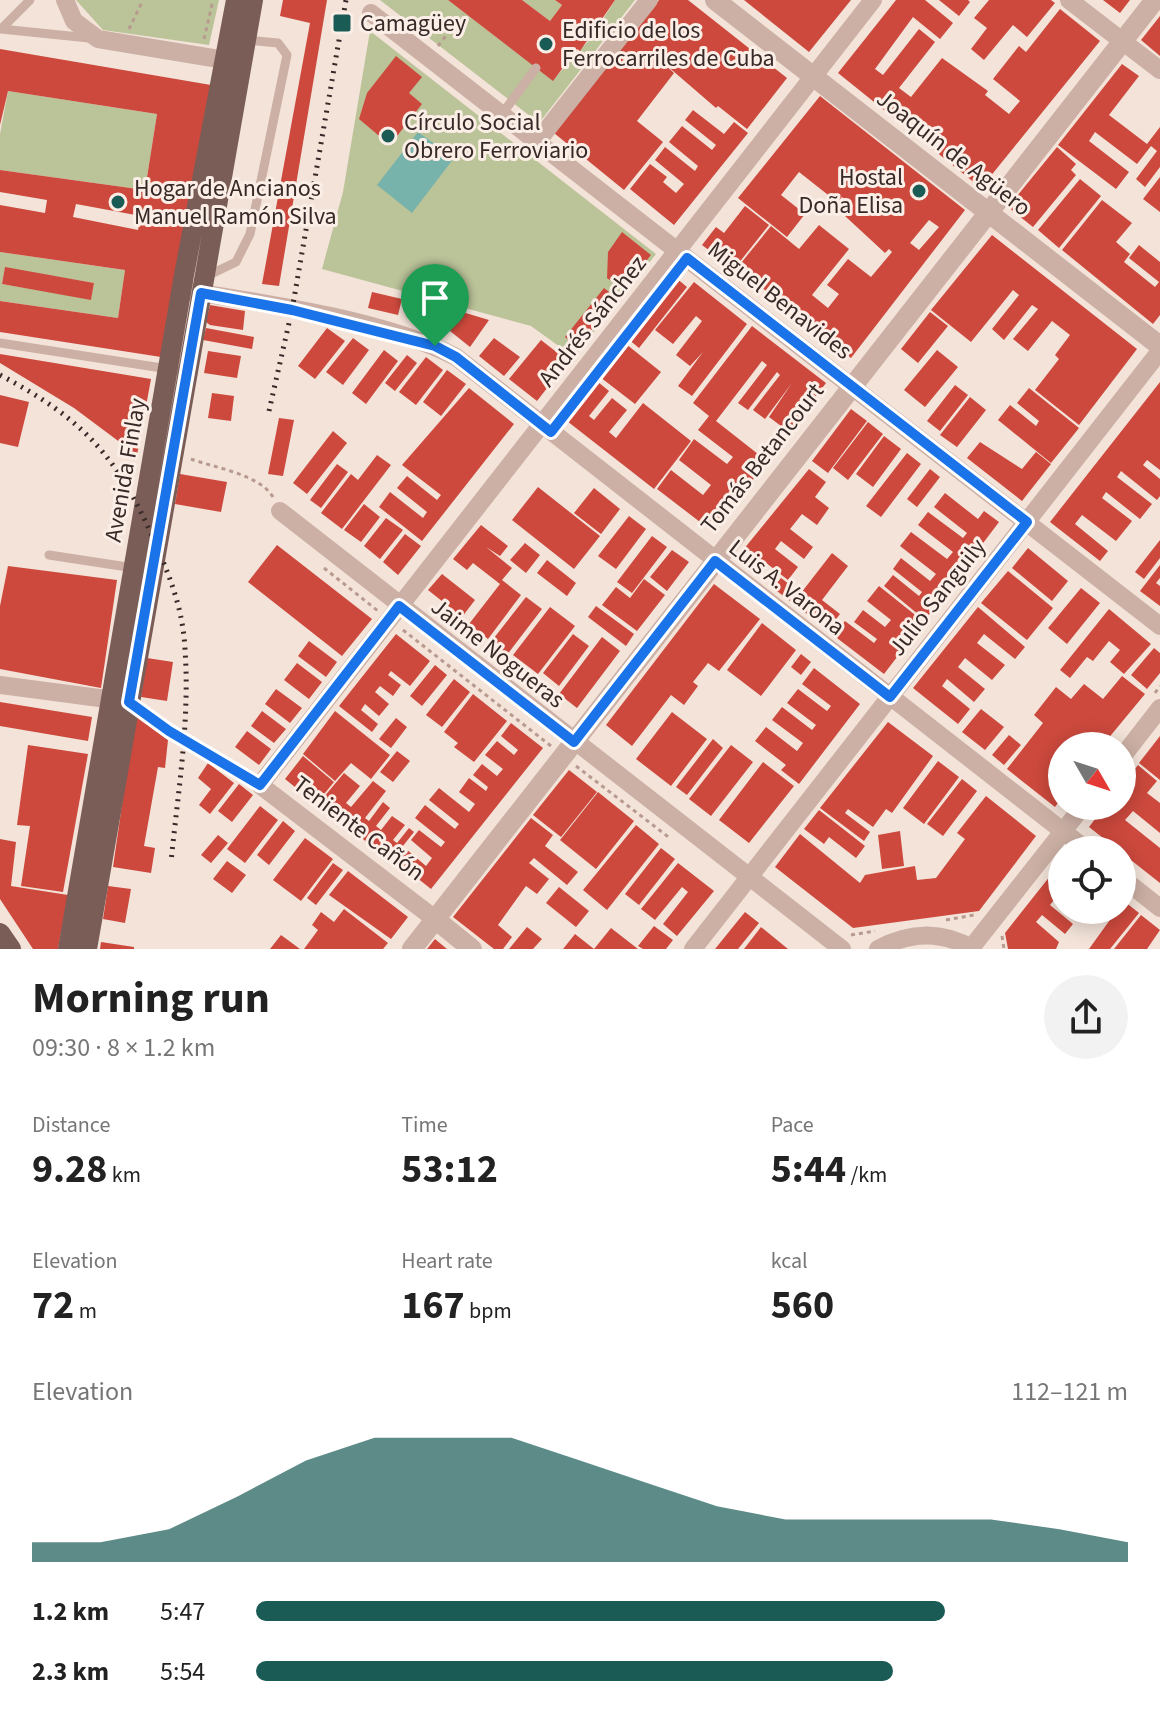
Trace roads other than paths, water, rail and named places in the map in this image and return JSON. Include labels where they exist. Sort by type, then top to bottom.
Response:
[{"type":"main road","name":"Avenida Finlay","points":[[68,949],[120,701],[195,287],[236,39],[236,0]]},
{"type":"main road","name":"Avenida Finlay","points":[[236,39],[253,0]]},
{"type":"main road","name":"Avenida Finlay","points":[[144,569],[174,454],[178,372]]},
{"type":"main road","name":"Avenida Finlay","points":[[87,949],[120,701]]},
{"type":"main road","points":[[0,933],[11,949]]},
{"type":"street","points":[[65,0],[74,21],[98,39],[232,61]]},
{"type":"street","points":[[537,142],[649,0]]},
{"type":"street","name":"Joaquín de Agüero","points":[[715,0],[1160,349]]},
{"type":"street","name":"Andrés Sánchez","points":[[260,785],[399,613],[873,0]]},
{"type":"street","points":[[1069,0],[1160,70]]},
{"type":"street","name":"Tomás Betancourt","points":[[412,949],[1155,0]]},
{"type":"street","name":"Miguel Benavides","points":[[371,13],[1160,626]]},
{"type":"street","name":"Luis A. Varona","points":[[195,287],[435,346],[456,357],[1069,836]]},
{"type":"street","name":"Julio Sanguily","points":[[693,949],[1160,349]]},
{"type":"street","name":"Jaime Nogueras","points":[[280,511],[399,613],[568,749],[846,942]]},
{"type":"street","points":[[0,685],[120,701]]},
{"type":"street","points":[[1136,739],[1160,708]]},
{"type":"street","name":"Teniente Cañón","points":[[260,785],[472,949]]},
{"type":"street","points":[[878,940],[925,934],[949,937],[972,948],[1072,820]]},
{"type":"street","points":[[1136,889],[1160,908]]},
{"type":"lane","points":[[30,0],[1,29],[98,39]]},
{"type":"lane","points":[[195,287],[236,262],[250,234],[287,55],[278,43],[236,39]]},
{"type":"lane","points":[[502,114],[536,68]]},
{"type":"lane","points":[[0,343],[178,372]]},
{"type":"lane","points":[[49,555],[144,569]]},
{"type":"water","points":[[418,132],[454,158],[412,213],[377,185]]},
{"type":"railway","points":[[269,411],[292,310],[346,0]]},
{"type":"railway","points":[[0,375],[55,408],[96,444],[128,488],[171,583],[182,622],[186,676],[182,756],[171,862]]},
{"type":"place","name":"Camagüey","points":[[342,23]]},
{"type":"place","name":"Edificio de los Ferrocarriles de Cuba","points":[[546,44]]},
{"type":"place","name":"Círculo Social Obrero Ferroviario","points":[[388,136]]},
{"type":"place","name":"Hostal Doña Elisa","points":[[919,191]]},
{"type":"place","name":"Hogar de Ancianos Manuel Ramón Silva","points":[[118,202]]}]
